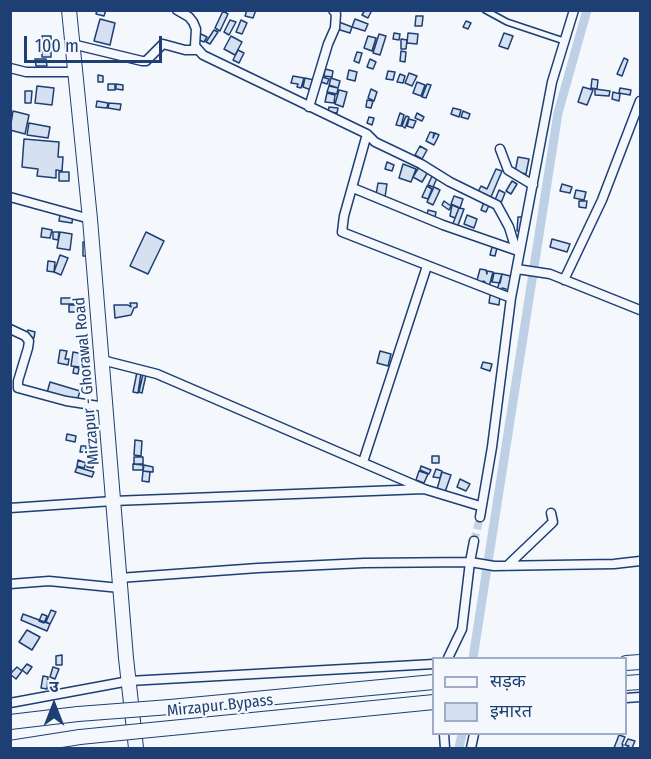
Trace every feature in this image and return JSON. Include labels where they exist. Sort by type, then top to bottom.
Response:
[{"type":"main road","name":"Mirzapur - Ghorawal Road","points":[[69,10],[90,219],[136,748]]},
{"type":"main road","name":"Mirzapur Bypass","points":[[10,722],[432,682]]},
{"type":"main road","name":"Mirzapur Bypass","points":[[10,748],[80,737],[432,702]]},
{"type":"street","points":[[309,107],[327,44],[335,28],[336,15],[333,10]]},
{"type":"street","points":[[480,517],[480,506],[492,447],[518,252],[552,81],[573,10]]},
{"type":"street","points":[[182,12],[189,17],[196,29],[195,42],[198,50]]},
{"type":"street","points":[[72,44],[142,61],[146,61],[163,44],[185,50],[198,50],[367,134],[375,142],[497,205],[509,227],[518,252]]},
{"type":"street","points":[[10,68],[26,72],[74,72]]},
{"type":"street","points":[[564,280],[602,200],[640,101]]},
{"type":"street","points":[[367,134],[344,216],[342,232],[511,298]]},
{"type":"street","points":[[500,149],[508,170],[533,185]]},
{"type":"street","points":[[353,188],[443,225],[518,252]]},
{"type":"street","points":[[10,197],[90,219]]},
{"type":"street","points":[[363,462],[427,266]]},
{"type":"street","points":[[517,269],[550,274],[640,310]]},
{"type":"street","points":[[10,329],[25,336],[28,341],[18,388],[66,401],[105,407]]},
{"type":"street","points":[[102,360],[157,374],[424,489],[480,506]]},
{"type":"street","points":[[10,508],[113,501],[424,489]]},
{"type":"street","points":[[507,566],[553,522],[551,513]]},
{"type":"street","points":[[448,657],[462,629],[474,541]]},
{"type":"street","points":[[10,584],[49,581],[120,583],[270,567],[364,563],[470,562],[480,565],[507,566],[615,564],[640,561]]},
{"type":"street","points":[[10,703],[129,681],[432,664]]},
{"type":"lane","points":[[485,10],[507,22],[564,41]]},
{"type":"building","points":[[97,10],[106,10],[104,16],[96,14]]},
{"type":"building","points":[[247,10],[256,10],[253,18],[245,16]]},
{"type":"building","points":[[365,10],[372,10],[368,18],[362,15]]},
{"type":"building","points":[[223,11],[228,14],[220,31],[215,28]]},
{"type":"building","points":[[416,16],[423,16],[422,26],[415,26]]},
{"type":"building","points":[[100,19],[115,23],[110,45],[94,41]]},
{"type":"building","points":[[355,19],[368,24],[365,31],[352,27]]},
{"type":"building","points":[[230,20],[236,22],[229,35],[224,32]]},
{"type":"building","points":[[241,20],[247,23],[242,34],[236,32]]},
{"type":"building","points":[[466,21],[471,23],[468,29],[463,27]]},
{"type":"building","points":[[339,22],[352,27],[350,33],[337,29]]},
{"type":"building","points":[[214,30],[218,32],[210,44],[206,42]]},
{"type":"building","points":[[199,33],[207,37],[204,42],[197,39]]},
{"type":"building","points":[[394,33],[400,34],[399,40],[393,39]]},
{"type":"building","points":[[408,33],[418,34],[417,44],[407,43]]},
{"type":"building","points":[[504,33],[513,36],[508,49],[499,46]]},
{"type":"building","points":[[379,34],[386,36],[380,55],[373,53]]},
{"type":"building","points":[[42,36],[51,36],[51,57],[42,57]]},
{"type":"building","points":[[231,36],[242,42],[235,55],[224,49]]},
{"type":"building","points":[[368,36],[376,38],[372,51],[364,48]]},
{"type":"building","points":[[401,39],[407,40],[406,49],[401,49]]},
{"type":"building","points":[[238,50],[244,53],[239,63],[233,60]]},
{"type":"building","points":[[401,51],[406,52],[405,62],[400,61]]},
{"type":"building","points":[[357,52],[362,53],[359,63],[354,61]]},
{"type":"building","points":[[624,58],[628,60],[622,76],[617,74]]},
{"type":"building","points":[[35,59],[46,59],[47,66],[36,66]]},
{"type":"building","points":[[370,59],[376,62],[373,69],[367,67]]},
{"type":"building","points":[[325,69],[333,71],[332,77],[324,76]]},
{"type":"building","points":[[349,70],[357,72],[355,81],[347,79]]},
{"type":"building","points":[[388,71],[395,72],[393,80],[386,79]]},
{"type":"building","points":[[409,73],[417,76],[412,86],[405,83]]},
{"type":"building","points":[[400,74],[405,76],[403,83],[397,82]]},
{"type":"building","points":[[98,75],[103,76],[103,82],[98,82]]},
{"type":"building","points":[[293,76],[304,78],[301,88],[297,87],[298,84],[291,83]]},
{"type":"building","points":[[319,76],[329,79],[327,84],[318,81]]},
{"type":"building","points":[[305,78],[314,80],[311,90],[303,87]]},
{"type":"building","points":[[331,78],[340,81],[338,88],[329,85]]},
{"type":"building","points":[[592,79],[598,80],[597,89],[591,88]]},
{"type":"building","points":[[417,82],[425,85],[421,96],[413,93]]},
{"type":"building","points":[[108,84],[115,84],[115,90],[108,90]]},
{"type":"building","points":[[116,84],[123,85],[123,90],[116,89]]},
{"type":"building","points":[[427,84],[431,85],[426,98],[422,97]]},
{"type":"building","points":[[37,86],[54,88],[52,105],[35,103]]},
{"type":"building","points":[[329,86],[338,88],[337,94],[327,92]]},
{"type":"building","points":[[583,87],[593,90],[587,105],[578,102]]},
{"type":"building","points":[[620,88],[631,90],[630,95],[619,93]]},
{"type":"building","points":[[371,89],[377,92],[374,101],[368,98]]},
{"type":"building","points":[[595,89],[610,91],[609,96],[595,95]]},
{"type":"building","points":[[339,90],[347,92],[343,107],[335,104]]},
{"type":"building","points":[[25,91],[32,91],[31,103],[25,103]]},
{"type":"building","points":[[613,92],[620,94],[619,101],[612,99]]},
{"type":"building","points":[[327,93],[335,95],[334,103],[325,102]]},
{"type":"building","points":[[367,100],[373,101],[371,108],[366,107]]},
{"type":"building","points":[[97,101],[108,103],[107,108],[96,107]]},
{"type":"building","points":[[109,103],[121,104],[120,110],[108,108]]},
{"type":"building","points":[[329,107],[338,108],[337,113],[328,112]]},
{"type":"building","points":[[453,108],[461,110],[459,117],[451,114]]},
{"type":"building","points":[[13,111],[29,115],[25,134],[10,130]]},
{"type":"building","points":[[463,111],[470,114],[468,119],[461,117]]},
{"type":"building","points":[[400,113],[404,115],[401,126],[396,125]]},
{"type":"building","points":[[417,113],[424,117],[422,121],[415,118]]},
{"type":"building","points":[[406,116],[409,117],[405,128],[402,126]]},
{"type":"building","points":[[369,117],[374,118],[372,125],[367,123]]},
{"type":"building","points":[[409,119],[416,121],[413,128],[407,126]]},
{"type":"building","points":[[29,123],[50,127],[48,138],[27,135]]},
{"type":"building","points":[[430,132],[434,133],[433,138],[435,133],[439,135],[434,145],[426,141]]},
{"type":"building","points":[[24,139],[59,142],[58,157],[63,157],[62,171],[56,170],[56,178],[37,176],[38,169],[22,167]]},
{"type":"building","points":[[420,146],[427,150],[422,159],[415,155]]},
{"type":"building","points":[[518,157],[529,159],[526,174],[515,172]]},
{"type":"building","points":[[387,162],[394,165],[392,171],[385,169]]},
{"type":"building","points":[[403,164],[416,169],[411,182],[399,178]]},
{"type":"building","points":[[419,167],[428,172],[422,182],[413,177]]},
{"type":"building","points":[[496,169],[502,171],[491,197],[478,192],[481,186],[487,189]]},
{"type":"building","points":[[59,172],[69,172],[69,181],[59,181]]},
{"type":"building","points":[[432,176],[437,178],[433,187],[428,185]]},
{"type":"building","points":[[512,181],[517,184],[511,194],[506,191]]},
{"type":"building","points":[[378,183],[387,184],[385,197],[376,195]]},
{"type":"building","points":[[562,184],[572,187],[570,193],[560,191]]},
{"type":"building","points":[[427,186],[432,189],[428,199],[422,197]]},
{"type":"building","points":[[434,187],[440,190],[433,205],[427,202]]},
{"type":"building","points":[[499,190],[505,193],[501,203],[495,200]]},
{"type":"building","points":[[576,190],[586,192],[584,200],[574,198]]},
{"type":"building","points":[[454,196],[463,199],[460,208],[451,204]]},
{"type":"building","points":[[444,201],[451,206],[449,210],[442,205]]},
{"type":"building","points":[[579,201],[587,201],[586,208],[579,207]]},
{"type":"building","points":[[484,202],[490,203],[486,212],[481,210]]},
{"type":"building","points":[[452,205],[459,208],[455,218],[450,216]]},
{"type":"building","points":[[459,208],[464,209],[457,228],[452,226]]},
{"type":"building","points":[[428,210],[436,212],[435,217],[427,216]]},
{"type":"building","points":[[60,214],[73,216],[72,223],[59,221]]},
{"type":"building","points":[[467,215],[477,219],[474,228],[464,224]]},
{"type":"building","points":[[518,217],[524,217],[524,231],[517,231]]},
{"type":"building","points":[[42,228],[52,230],[50,238],[41,237]]},
{"type":"building","points":[[53,232],[59,232],[58,240],[53,239]]},
{"type":"building","points":[[60,232],[72,234],[70,250],[57,248]]},
{"type":"building","points":[[146,232],[164,241],[148,274],[130,266]]},
{"type":"building","points":[[552,239],[570,244],[567,252],[550,247]]},
{"type":"building","points":[[83,242],[87,242],[87,256],[83,256]]},
{"type":"building","points":[[492,247],[497,248],[495,256],[490,255]]},
{"type":"building","points":[[60,255],[68,258],[61,275],[54,272]]},
{"type":"building","points":[[48,261],[55,262],[54,272],[47,271]]},
{"type":"building","points":[[480,269],[486,270],[487,274],[487,271],[493,272],[489,287],[484,286],[483,281],[482,286],[476,284]]},
{"type":"building","points":[[494,273],[502,274],[500,283],[492,282]]},
{"type":"building","points":[[502,274],[514,277],[510,293],[505,292],[506,289],[502,288],[502,291],[497,290]]},
{"type":"building","points":[[490,295],[500,296],[499,305],[489,303]]},
{"type":"building","points":[[61,298],[77,298],[77,304],[61,304]]},
{"type":"building","points":[[130,303],[137,303],[131,315],[115,318],[114,305],[131,307]]},
{"type":"building","points":[[69,305],[79,305],[79,312],[69,312]]},
{"type":"building","points":[[28,330],[35,332],[34,338],[26,336]]},
{"type":"building","points":[[60,350],[67,351],[65,359],[69,359],[68,365],[58,363]]},
{"type":"building","points":[[380,351],[391,354],[388,366],[377,363]]},
{"type":"building","points":[[73,352],[83,354],[80,367],[71,366]]},
{"type":"building","points":[[483,362],[492,364],[490,371],[481,368]]},
{"type":"building","points":[[74,367],[79,368],[78,374],[73,373]]},
{"type":"building","points":[[137,372],[141,373],[138,393],[133,392]]},
{"type":"building","points":[[143,374],[146,375],[142,393],[139,392]]},
{"type":"building","points":[[50,382],[80,391],[77,401],[47,393]]},
{"type":"building","points":[[67,434],[76,436],[75,442],[66,440]]},
{"type":"building","points":[[135,440],[142,441],[141,456],[134,455]]},
{"type":"building","points":[[81,446],[86,446],[86,452],[80,452]]},
{"type":"building","points":[[87,455],[94,455],[93,468],[87,467]]},
{"type":"building","points":[[432,456],[439,456],[439,463],[432,463]]},
{"type":"building","points":[[134,457],[143,457],[143,464],[134,464]]},
{"type":"building","points":[[78,460],[86,463],[84,468],[77,466]]},
{"type":"building","points":[[133,464],[143,465],[143,470],[133,470]]},
{"type":"building","points":[[144,465],[153,467],[153,472],[143,471]]},
{"type":"building","points":[[421,466],[431,470],[429,474],[420,470]]},
{"type":"building","points":[[77,467],[94,472],[92,477],[75,472]]},
{"type":"building","points":[[436,469],[442,471],[440,478],[433,477]]},
{"type":"building","points":[[143,471],[150,472],[149,482],[142,481]]},
{"type":"building","points":[[419,471],[428,474],[424,483],[416,480]]},
{"type":"building","points":[[442,472],[451,475],[445,492],[437,489]]},
{"type":"building","points":[[460,479],[470,484],[466,491],[457,487]]},
{"type":"building","points":[[51,610],[56,612],[50,624],[46,622]]},
{"type":"building","points":[[23,614],[50,624],[47,631],[21,620]]},
{"type":"building","points":[[42,614],[47,616],[44,623],[39,621]]},
{"type":"building","points":[[27,630],[40,637],[32,650],[19,642]]},
{"type":"building","points":[[62,655],[62,665],[56,665],[56,656]]},
{"type":"building","points":[[27,664],[32,667],[27,674],[22,670]]},
{"type":"building","points":[[17,667],[22,671],[16,679],[10,674]]},
{"type":"building","points":[[53,667],[59,669],[55,679],[50,677]]},
{"type":"building","points":[[43,676],[48,677],[47,689],[41,688]]},
{"type":"building","points":[[619,735],[625,737],[622,748],[614,748]]},
{"type":"building","points":[[628,739],[635,741],[632,748],[626,748],[629,746],[625,745]]},
{"type":"waterway","points":[[473,657],[558,113],[587,10]]},
{"type":"waterway","points":[[459,748],[462,735]]},
{"type":"tunnel","points":[[474,541],[480,517]]}]
